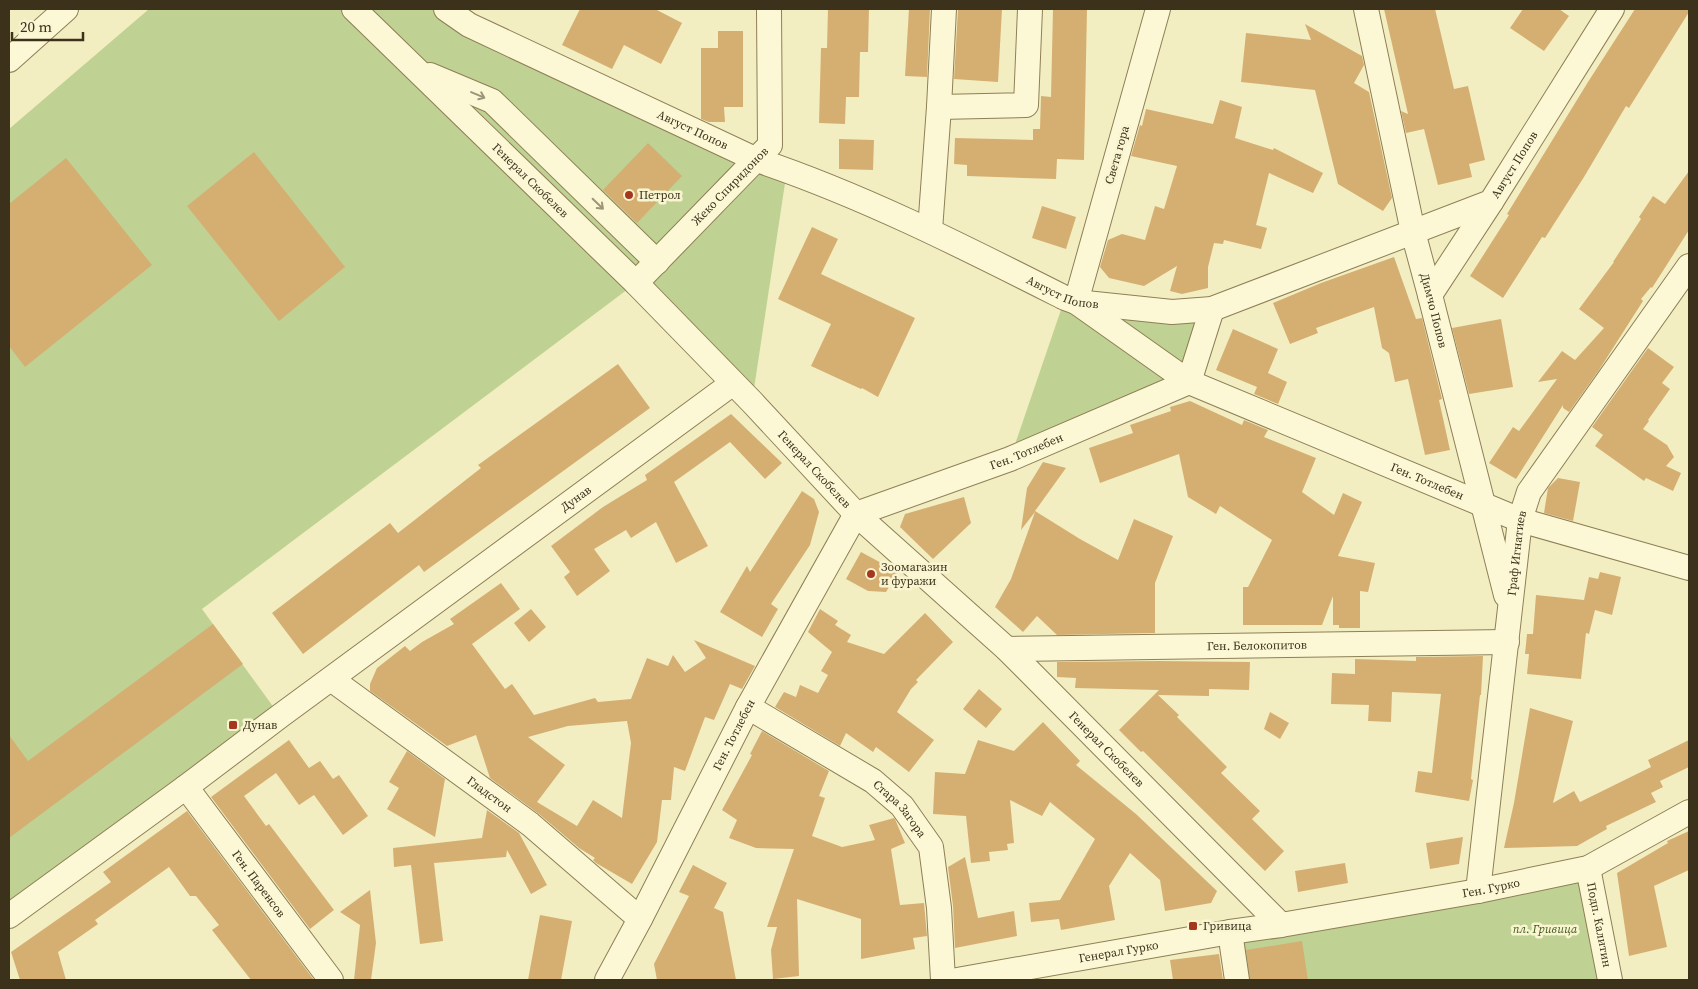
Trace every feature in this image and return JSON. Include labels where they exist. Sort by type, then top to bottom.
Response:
[{"type":"street","points":[[9,60],[66,9]]},
{"type":"street","name":"Генерал Скобелев","points":[[354,9],[636,283],[856,514],[1007,649],[1281,925]]},
{"type":"street","name":"Август Попов","points":[[446,9],[470,25],[758,160],[787,170],[930,230],[1076,302],[1172,312],[1212,309],[1491,202],[1612,9]]},
{"type":"street","name":"Жеко Спиридонов","points":[[636,283],[758,160],[770,145],[769,9]]},
{"type":"street","points":[[930,230],[944,9]]},
{"type":"street","points":[[939,107],[1026,105],[1030,9]]},
{"type":"street","name":"Света гора","points":[[1076,302],[1158,9]]},
{"type":"street","name":"Димчо Попов","points":[[1366,9],[1413,232],[1510,610]]},
{"type":"street","points":[[417,70],[492,101],[657,262]]},
{"type":"street","points":[[1430,295],[1491,202]]},
{"type":"street","name":"Граф Игнатиев","points":[[1478,891],[1520,520],[1529,492],[1689,266]]},
{"type":"street","points":[[1076,302],[1189,382],[1212,309]]},
{"type":"street","name":"Ген. Тотлебен","points":[[609,979],[748,706],[856,514],[1010,458],[1189,382],[1520,520],[1689,568]]},
{"type":"street","name":"Дунав","points":[[9,916],[733,383]]},
{"type":"street","name":"Ген. Белокопитов","points":[[1007,649],[1507,642]]},
{"type":"street","name":"Гладстон","points":[[331,679],[530,824],[640,919]]},
{"type":"street","name":"Стара Загора","points":[[748,706],[874,781],[902,806],[931,847],[939,908],[943,980]]},
{"type":"street","name":"Ген. Паренсов","points":[[186,787],[331,980]]},
{"type":"street","name":"Ген. Гурко","points":[[1281,925],[1478,891],[1588,868],[1689,812]]},
{"type":"street","name":"Подп. Калитин","points":[[1588,868],[1610,980]]},
{"type":"street","name":"Генерал Гурко","points":[[957,980],[1230,932],[1281,925]]},
{"type":"street","points":[[1230,932],[1237,980]]},
{"type":"green space","points":[[149,9],[446,9],[787,170],[752,402],[636,283],[202,609],[280,716],[9,916],[9,129]]},
{"type":"green space","points":[[1065,298],[1212,309],[1189,382],[1010,459]]},
{"type":"green space","name":"пл. Гривица","points":[[1588,868],[1610,980],[1237,980],[1230,932]]},
{"type":"building","points":[[580,9],[655,9],[682,23],[661,64],[624,45],[612,69],[562,45]]},
{"type":"building","points":[[828,9],[869,9],[868,52],[860,52],[859,97],[846,97],[845,124],[819,123],[821,48],[827,48]]},
{"type":"building","points":[[909,9],[930,9],[927,77],[905,76]]},
{"type":"building","points":[[958,9],[1002,9],[998,82],[954,79]]},
{"type":"building","points":[[1053,9],[1087,9],[1084,160],[1057,159],[1056,179],[967,176],[967,165],[954,164],[955,138],[1033,140],[1033,129],[1040,129],[1041,96],[1051,97]]},
{"type":"building","points":[[1384,9],[1435,9],[1454,89],[1468,86],[1485,160],[1469,164],[1472,177],[1438,185],[1424,129],[1406,133],[1401,111],[1408,114]]},
{"type":"building","points":[[1523,9],[1559,9],[1569,16],[1544,51],[1510,28]]},
{"type":"building","points":[[1635,9],[1689,9],[1689,12],[1629,108],[1626,106],[1545,238],[1542,237],[1503,298],[1470,276],[1509,215],[1507,214],[1588,82]]},
{"type":"building","points":[[1305,24],[1362,56],[1364,65],[1354,83],[1369,92],[1392,198],[1383,211],[1338,184],[1315,90],[1241,82],[1246,33],[1311,40]]},
{"type":"building","points":[[718,31],[743,31],[743,107],[724,107],[725,122],[709,122],[701,119],[701,48],[718,48]]},
{"type":"building","points":[[1220,100],[1242,107],[1235,138],[1273,150],[1274,148],[1323,173],[1313,193],[1269,173],[1256,225],[1267,228],[1261,249],[1224,240],[1223,244],[1214,243],[1208,267],[1208,288],[1182,294],[1170,291],[1177,266],[1144,286],[1109,278],[1100,267],[1108,240],[1122,234],[1145,240],[1155,206],[1164,209],[1177,166],[1131,156],[1146,109],[1213,124]]},
{"type":"building","points":[[839,139],[874,140],[873,170],[839,169]]},
{"type":"building","points":[[648,143],[682,176],[637,223],[603,190]]},
{"type":"building","points":[[254,152],[345,267],[279,321],[187,206]]},
{"type":"building","points":[[66,158],[152,265],[25,367],[9,346],[9,204]]},
{"type":"building","points":[[1689,171],[1689,230],[1652,288],[1641,299],[1643,301],[1599,370],[1569,412],[1563,408],[1563,405],[1516,479],[1489,463],[1513,427],[1519,431],[1557,379],[1538,382],[1562,351],[1575,360],[1604,328],[1579,309],[1614,262],[1653,196],[1665,204]]},
{"type":"building","points":[[1042,206],[1076,217],[1066,249],[1032,238]]},
{"type":"building","points":[[812,227],[838,239],[821,274],[915,318],[878,397],[811,366],[831,324],[778,299]]},
{"type":"building","points":[[1394,257],[1416,319],[1422,318],[1442,399],[1439,400],[1450,450],[1425,455],[1408,379],[1395,382],[1389,353],[1382,348],[1374,307],[1316,328],[1318,333],[1290,344],[1273,303],[1321,283]]},
{"type":"building","points":[[1501,319],[1513,387],[1469,394],[1452,328]]},
{"type":"building","points":[[1233,329],[1278,349],[1268,373],[1287,382],[1278,404],[1254,394],[1257,387],[1216,370]]},
{"type":"building","points":[[1648,348],[1674,367],[1662,383],[1670,389],[1643,429],[1667,445],[1674,457],[1666,466],[1681,473],[1673,491],[1646,478],[1644,481],[1595,446],[1603,435],[1592,427]]},
{"type":"building","points":[[618,364],[650,408],[424,572],[419,565],[303,654],[272,613],[390,523],[398,533],[481,468],[478,465]]},
{"type":"building","points":[[1190,401],[1242,425],[1244,420],[1268,430],[1264,437],[1316,458],[1302,492],[1334,515],[1343,493],[1362,502],[1338,556],[1375,563],[1368,592],[1360,591],[1360,628],[1339,628],[1339,625],[1333,625],[1333,596],[1322,625],[1243,625],[1243,587],[1248,587],[1272,540],[1220,506],[1216,514],[1188,497],[1179,454],[1100,483],[1089,448],[1133,433],[1130,425],[1171,411],[1170,407]]},
{"type":"building","points":[[731,414],[782,463],[765,479],[730,442],[674,482],[708,546],[676,563],[656,522],[631,538],[626,530],[594,549],[610,571],[577,596],[564,577],[570,572],[551,546],[603,507],[647,480],[645,475]]},
{"type":"building","points":[[1043,462],[1066,468],[1035,511],[1080,539],[1118,560],[1134,519],[1173,536],[1155,583],[1155,633],[1057,635],[1037,616],[1023,632],[995,607],[1011,579],[1035,512],[1021,530],[1027,488]]},
{"type":"building","points":[[1558,478],[1580,482],[1573,521],[1544,513],[1548,488]]},
{"type":"building","points":[[802,491],[814,499],[819,512],[810,545],[771,604],[778,609],[762,637],[720,612],[747,566],[750,572]]},
{"type":"building","points":[[964,497],[971,523],[933,559],[900,527],[905,514]]},
{"type":"building","points":[[861,552],[898,572],[886,592],[868,591],[846,579]]},
{"type":"building","points":[[1600,572],[1621,577],[1612,615],[1595,610],[1589,634],[1586,633],[1581,679],[1527,674],[1529,654],[1525,654],[1527,634],[1533,634],[1536,595],[1584,600],[1589,577],[1598,579]]},
{"type":"building","points":[[501,583],[520,609],[472,644],[505,689],[512,684],[534,715],[595,698],[598,702],[631,699],[647,658],[668,666],[673,655],[685,672],[706,658],[694,640],[755,666],[742,689],[730,684],[714,720],[705,717],[685,771],[674,767],[671,800],[662,800],[657,842],[632,884],[596,863],[593,860],[595,858],[579,848],[539,814],[490,778],[476,735],[447,746],[370,691],[370,684],[377,668],[405,646],[410,651],[454,624],[450,619]],"holes":[[[627,721],[631,743],[622,818],[593,800],[577,826],[537,802],[565,765],[528,737],[568,726]]]},
{"type":"building","points":[[531,609],[546,627],[529,642],[514,623]]},
{"type":"building","points":[[820,609],[838,621],[835,625],[851,635],[847,642],[884,654],[925,613],[953,642],[916,680],[918,682],[911,689],[897,712],[934,740],[909,772],[876,747],[873,752],[846,733],[840,746],[775,707],[784,692],[796,697],[800,685],[818,693],[828,675],[821,671],[832,652],[808,632]]},
{"type":"building","points":[[213,624],[243,664],[9,838],[9,735],[28,761]]},
{"type":"building","points":[[1483,656],[1481,695],[1471,779],[1473,780],[1469,801],[1415,792],[1418,771],[1432,773],[1441,694],[1392,692],[1391,722],[1368,721],[1369,705],[1331,704],[1332,673],[1355,674],[1355,659],[1416,661],[1416,657]]},
{"type":"building","points":[[1057,662],[1250,662],[1249,690],[1209,689],[1209,696],[1158,695],[1179,715],[1177,717],[1227,767],[1221,773],[1260,811],[1252,819],[1284,851],[1265,871],[1143,751],[1141,752],[1119,730],[1159,690],[1075,688],[1076,678],[1057,677]]},
{"type":"building","points":[[979,689],[1002,709],[986,728],[963,709]]},
{"type":"building","points":[[1530,708],[1573,721],[1553,803],[1574,791],[1580,802],[1651,767],[1648,760],[1689,740],[1689,767],[1660,781],[1663,787],[1651,793],[1656,802],[1606,826],[1607,829],[1577,846],[1504,848],[1514,803]]},
{"type":"building","points":[[1270,712],[1289,723],[1280,739],[1264,729]]},
{"type":"building","points":[[1043,722],[1080,761],[1076,765],[1136,814],[1217,891],[1211,903],[1165,911],[1160,880],[1130,853],[1109,886],[1115,920],[1061,930],[1059,919],[1031,922],[1029,903],[1060,900],[1095,839],[1050,802],[1042,816],[1010,800],[1014,843],[1007,844],[1008,850],[989,852],[990,861],[971,863],[966,816],[933,814],[935,772],[965,774],[978,740],[1014,751]]},
{"type":"building","points":[[762,731],[829,771],[819,796],[825,798],[812,836],[842,847],[875,840],[869,825],[895,819],[905,843],[891,849],[900,905],[924,903],[927,936],[913,938],[915,949],[861,959],[861,919],[797,899],[799,976],[773,979],[771,950],[777,927],[767,927],[794,849],[756,848],[729,838],[737,820],[722,810],[752,755],[750,754]]},
{"type":"building","points":[[289,740],[309,768],[320,761],[333,779],[339,775],[368,816],[343,835],[314,795],[299,805],[276,773],[244,796],[266,826],[269,824],[334,910],[310,929],[211,797]]},
{"type":"building","points":[[407,751],[445,779],[435,837],[387,809],[399,788],[389,782]]},
{"type":"building","points":[[487,810],[519,833],[547,885],[531,894],[507,850],[506,857],[434,863],[443,941],[420,944],[411,865],[394,867],[393,848],[482,838]]},
{"type":"building","points":[[187,811],[314,980],[251,980],[212,930],[219,925],[196,896],[190,896],[169,867],[95,920],[98,924],[58,952],[66,980],[20,980],[11,952],[111,882],[103,872]]},
{"type":"building","points":[[1689,831],[1689,870],[1654,886],[1667,947],[1629,956],[1617,873],[1668,843],[1667,841]]},
{"type":"building","points":[[1463,837],[1459,864],[1430,869],[1426,843]]},
{"type":"building","points":[[965,857],[978,918],[1014,911],[1017,936],[955,948],[953,906],[948,867]]},
{"type":"building","points":[[1345,863],[1348,883],[1298,892],[1295,871]]},
{"type":"building","points":[[693,865],[727,883],[714,908],[723,912],[736,980],[657,980],[654,964],[689,896],[679,892]]},
{"type":"building","points":[[370,890],[376,943],[371,980],[354,980],[360,925],[340,912]]},
{"type":"building","points":[[540,915],[572,921],[561,980],[528,980]]},
{"type":"building","points":[[1302,941],[1308,980],[1250,980],[1246,950]]},
{"type":"building","points":[[1219,954],[1223,980],[1173,980],[1170,960]]},
{"type":"place","name":"Петрол","points":[[629,195]]},
{"type":"place","name":"Зоомагазин и фуражи","points":[[871,574]]},
{"type":"place","name":"Дунав","points":[[233,725]]},
{"type":"place","name":"Гривица","points":[[1193,926]]}]
